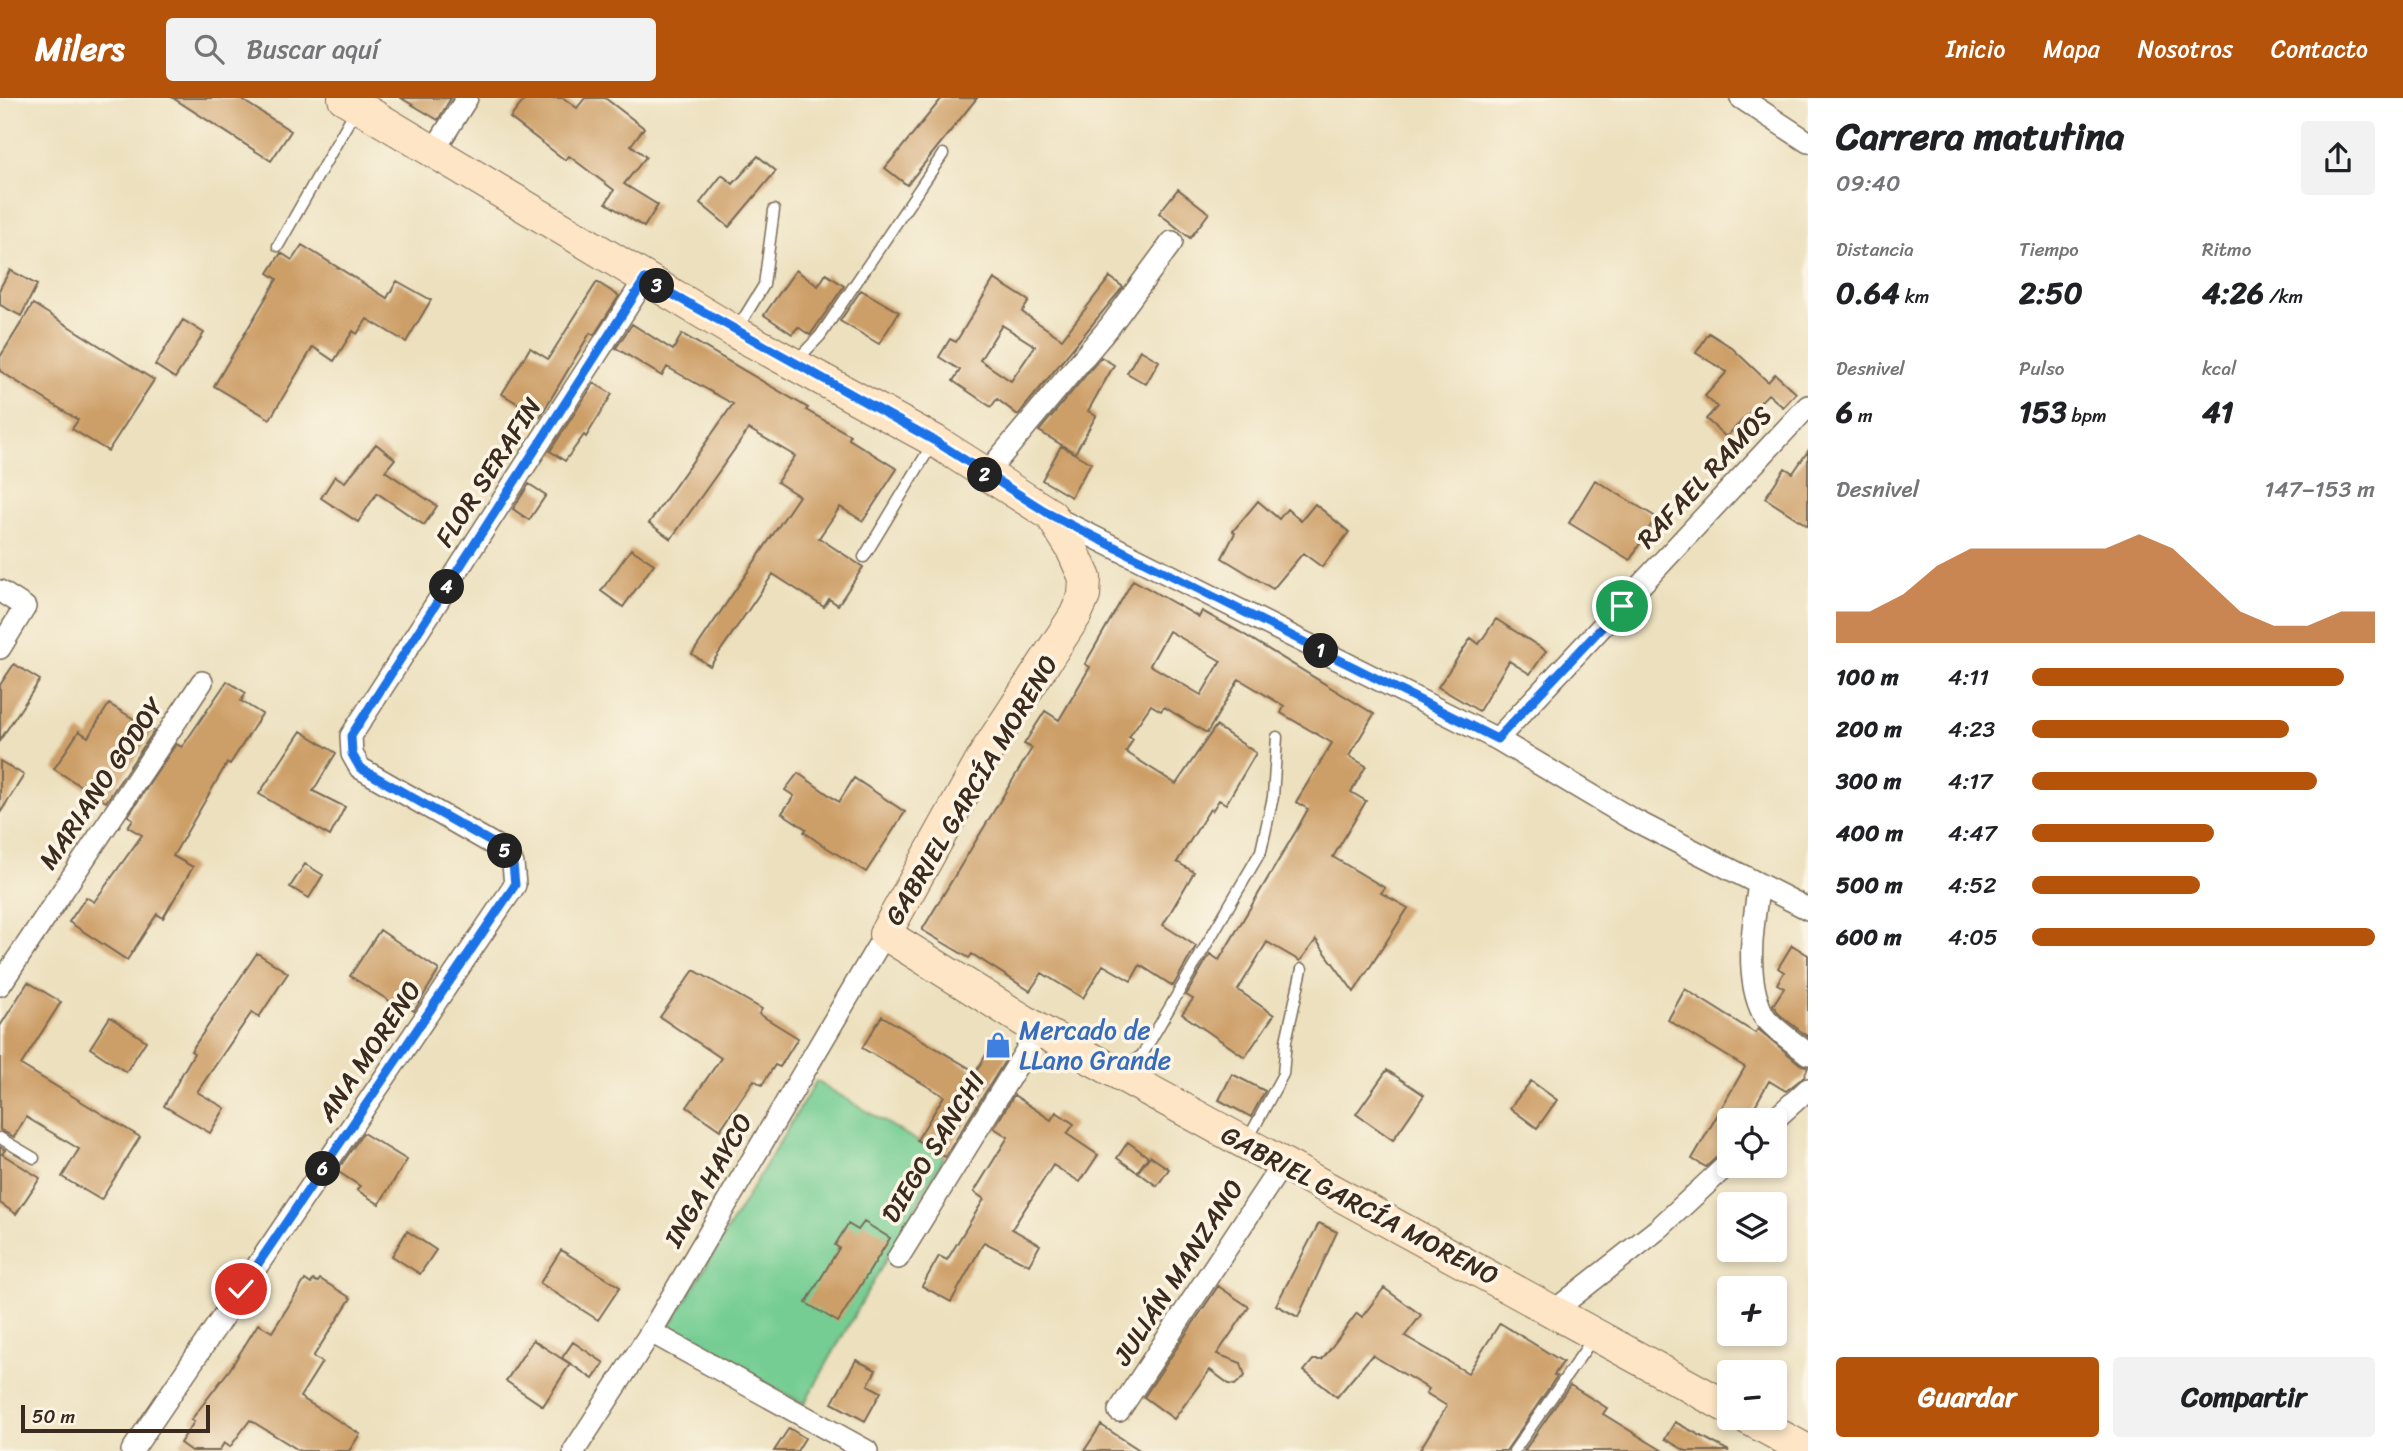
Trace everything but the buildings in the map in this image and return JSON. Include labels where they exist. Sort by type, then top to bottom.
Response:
[{"type":"street","points":[[433,152],[467,98]]},
{"type":"street","points":[[1741,98],[1808,142]]},
{"type":"street","name":"GABRIEL GARCÍA MORENO","points":[[351,102],[735,332],[935,441],[1051,515],[1071,547],[1085,578],[1084,596],[1075,616],[988,750],[886,934],[1039,1030],[1555,1310],[1595,1335],[1717,1401]]},
{"type":"street","points":[[985,475],[1110,326],[1172,242]]},
{"type":"street","name":"FLOR SERAFIN","points":[[360,768],[352,754],[351,736],[645,279]]},
{"type":"street","name":"RAFAEL RAMOS","points":[[1497,739],[1808,407]]},
{"type":"street","points":[[1051,515],[1497,739],[1630,818],[1808,909]]},
{"type":"street","points":[[0,592],[25,607],[0,648]]},
{"type":"street","name":"MARIANO GODOY","points":[[0,985],[202,682]]},
{"type":"street","name":"ANA MORENO","points":[[132,1451],[515,885],[513,864],[505,850],[360,768]]},
{"type":"street","points":[[1759,884],[1751,938],[1753,976],[1763,1015],[1808,1054]]},
{"type":"street","name":"INGA HAYCO","points":[[574,1451],[651,1332],[886,934]]},
{"type":"street","name":"DIEGO SANCHI","points":[[898,1258],[1039,1030]]},
{"type":"street","points":[[1787,1108],[1808,1089]]},
{"type":"street","name":"JULIÁN MANZANO","points":[[1119,1411],[1283,1163]]},
{"type":"street","points":[[1555,1310],[1658,1229],[1717,1174]]},
{"type":"street","points":[[651,1332],[867,1451]]},
{"type":"street","points":[[1769,1430],[1808,1451]]},
{"type":"lane","points":[[278,246],[351,102]]},
{"type":"lane","points":[[793,364],[820,336],[943,154]]},
{"type":"lane","points":[[735,332],[764,285],[774,210]]},
{"type":"lane","points":[[863,557],[935,441]]},
{"type":"lane","points":[[1116,1072],[1142,1055],[1261,850],[1273,797],[1277,737]]},
{"type":"lane","points":[[1246,1143],[1283,1074],[1286,1041],[1302,969]]},
{"type":"lane","points":[[0,1138],[34,1158]]},
{"type":"lane","points":[[1514,1451],[1595,1335]]},
{"type":"green space","points":[[816,1081],[944,1157],[804,1404],[669,1328]]},
{"type":"place","name":"Mercado de LLano Grande","points":[[998,1045]]},
{"type":"route","points":[[241,1289],[515,885],[513,864],[505,850],[360,768],[352,754],[351,736],[645,279],[735,332],[935,441],[1051,515],[1497,739],[1622,606]]}]
